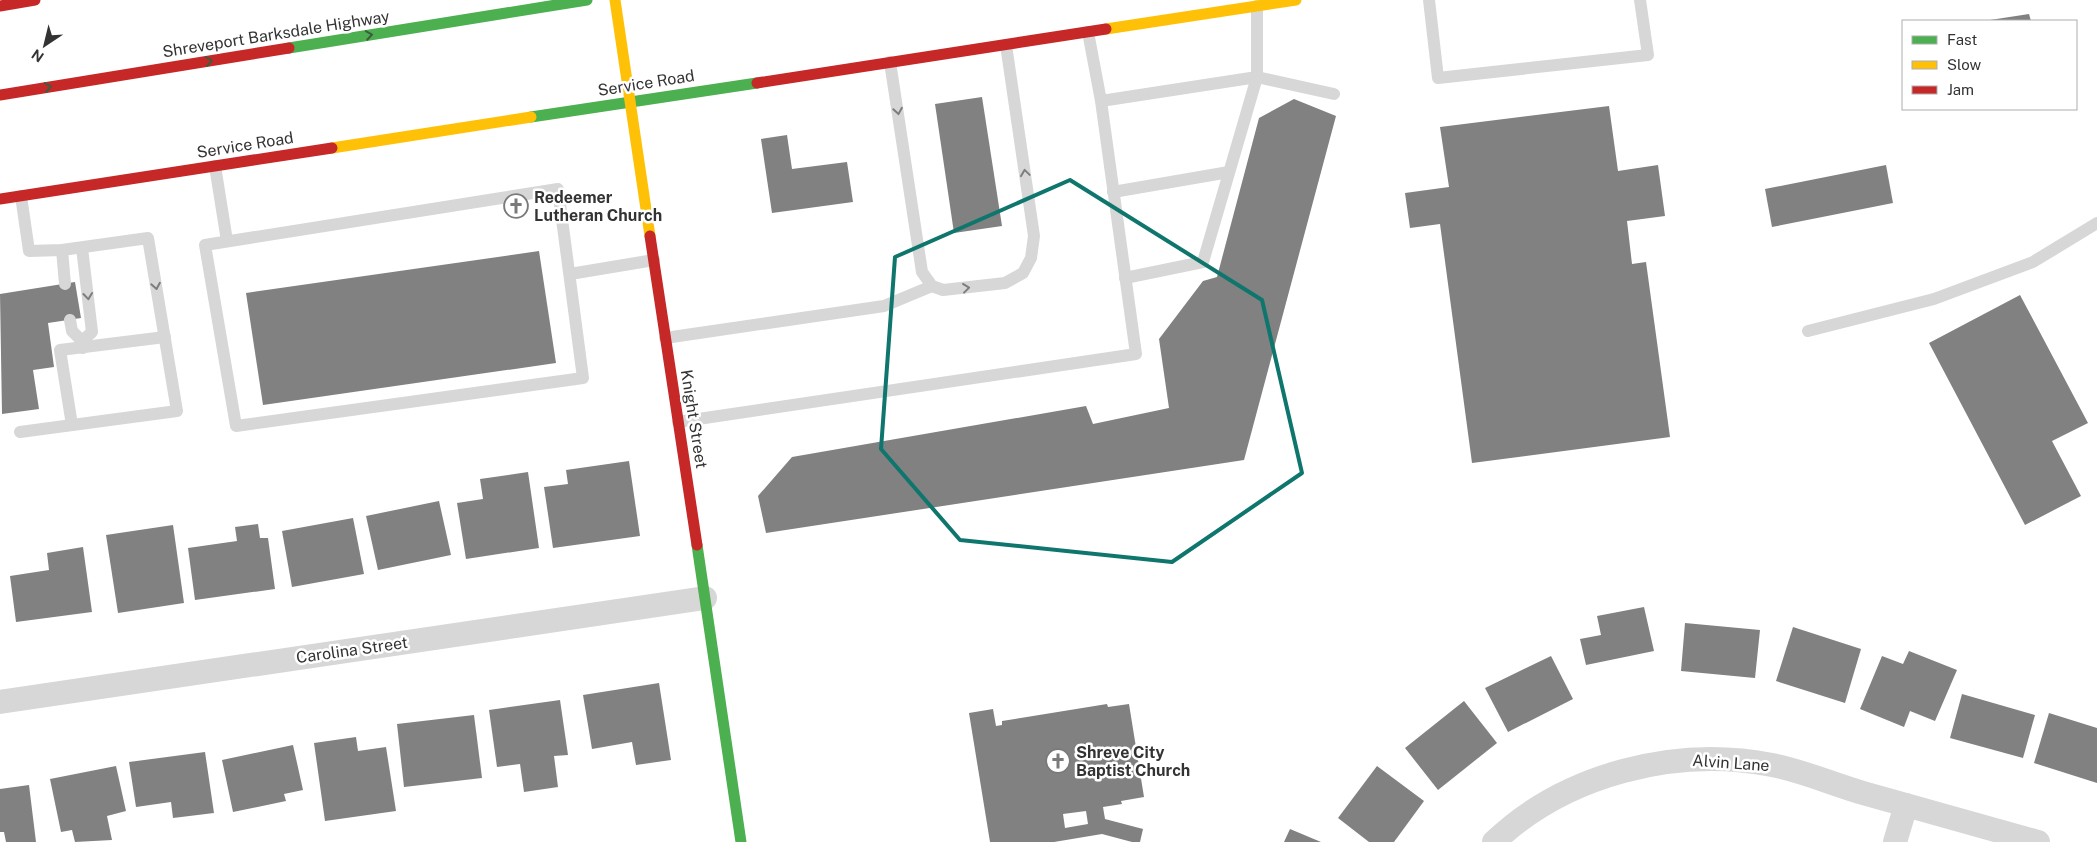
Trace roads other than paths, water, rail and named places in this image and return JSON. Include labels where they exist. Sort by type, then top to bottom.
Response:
[{"type":"street","points":[[0,6],[35,0]]},
{"type":"street","name":"Shreveport Barksdale Highway","points":[[0,94],[587,0]]},
{"type":"street","name":"Knight Street","points":[[615,0],[741,842]]},
{"type":"street","name":"Service Road","points":[[0,199],[1296,0]]},
{"type":"street","name":"Carolina Street","points":[[0,702],[705,598]]},
{"type":"street","name":"Alvin Lane","points":[[1494,842],[1507,829],[1540,806],[1594,780],[1652,764],[1682,760],[1742,761],[1772,765],[2038,842]]},
{"type":"street","points":[[1895,842],[1906,805]]},
{"type":"lane","points":[[1430,0],[1438,78],[1648,56],[1640,0]]},
{"type":"lane","points":[[1125,278],[1203,262],[1258,77],[1257,6]]},
{"type":"lane","points":[[678,422],[1136,354],[1101,101],[1088,32]]},
{"type":"lane","points":[[890,62],[922,272],[932,286],[943,290],[1005,283],[1023,273],[1031,258],[1034,236],[1006,45]]},
{"type":"lane","points":[[1101,101],[1258,77],[1334,94]]},
{"type":"lane","points":[[215,166],[227,241]]},
{"type":"lane","points":[[1113,192],[1229,172]]},
{"type":"lane","points":[[558,189],[583,378],[236,426],[205,245],[227,241],[558,189]]},
{"type":"lane","points":[[20,432],[177,411],[148,238],[82,248],[29,251],[21,196]]},
{"type":"lane","points":[[1808,331],[1934,299],[2033,262],[2097,223]]},
{"type":"lane","points":[[82,248],[92,332],[82,345]]},
{"type":"lane","points":[[62,250],[65,284]]},
{"type":"lane","points":[[570,274],[654,260]]},
{"type":"lane","points":[[665,338],[884,306],[932,286]]},
{"type":"lane","points":[[70,320],[72,331],[82,345]]},
{"type":"lane","points":[[72,425],[60,350],[82,345],[165,337]]},
{"type":"place","name":"Redeemer Lutheran Church","points":[[516,206]]},
{"type":"place","name":"Shreve City Baptist Church","points":[[1058,761]]}]
